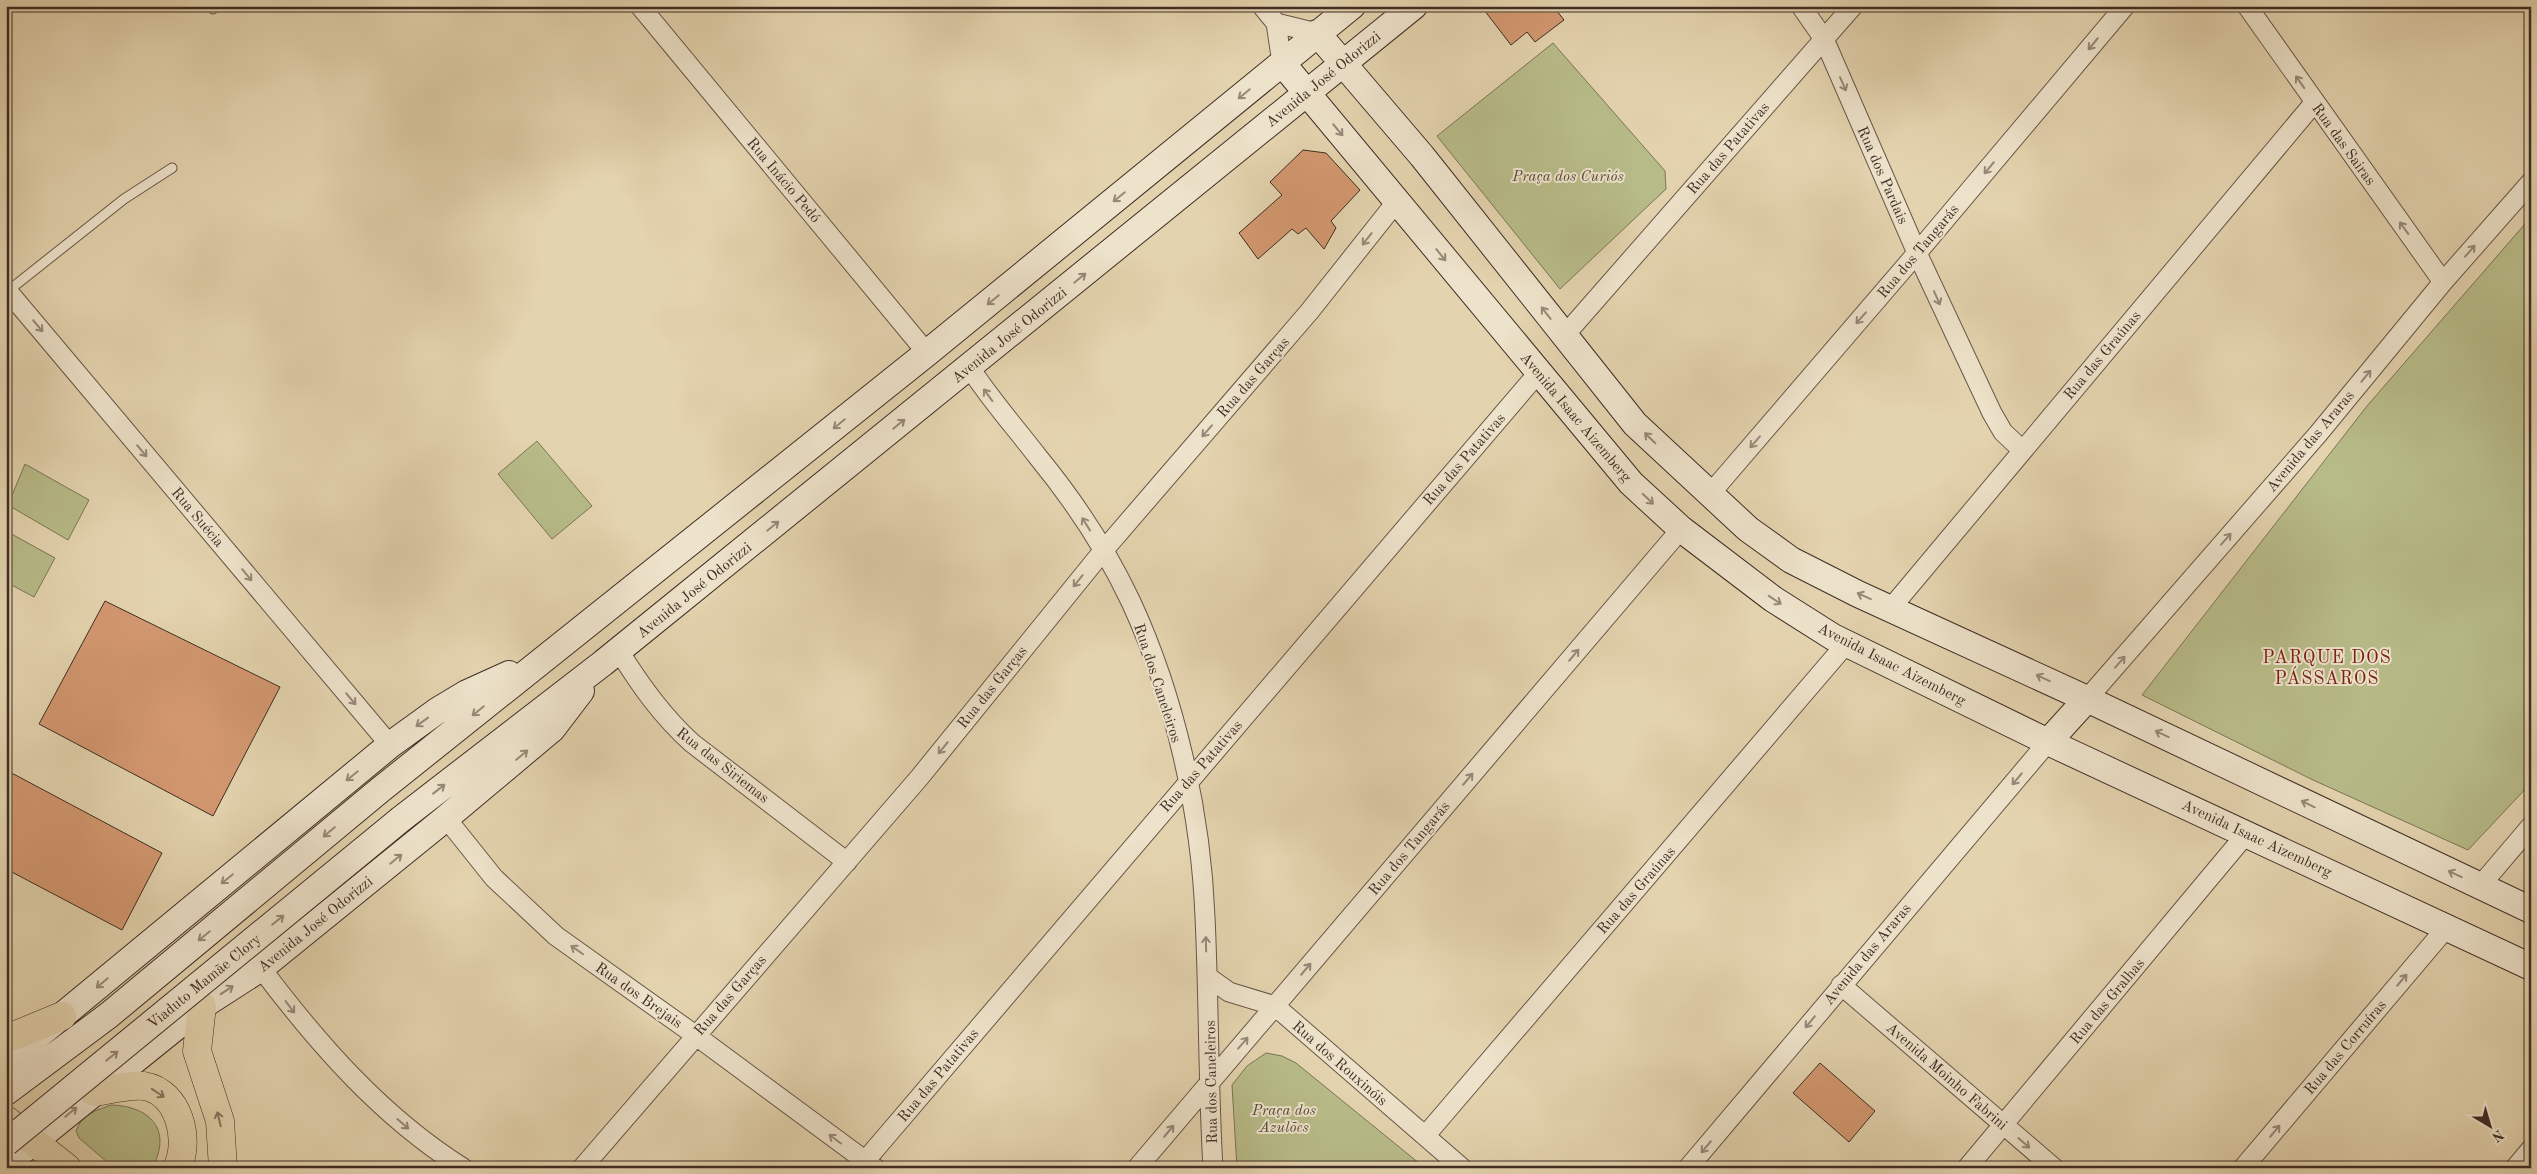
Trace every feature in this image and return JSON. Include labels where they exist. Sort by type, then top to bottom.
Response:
[{"type":"main road","points":[[202,1006],[197,1051],[220,1121],[223,1168]]},
{"type":"main road","points":[[6,1036],[62,1016]]},
{"type":"main road","points":[[94,1092],[138,1086],[154,1089],[162,1095],[176,1113],[184,1130],[184,1147],[177,1168]]},
{"type":"main road","points":[[6,1120],[19,1142],[67,1168]]},
{"type":"street","name":"Rua Inácio Pedó","points":[[640,6],[927,353]]},
{"type":"street","points":[[1262,6],[1276,23],[1282,63]]},
{"type":"street","points":[[6,1092],[102,1021],[380,790],[927,353],[1352,6]]},
{"type":"street","name":"Avenida José Odorizzi","points":[[401,819],[611,657],[970,368],[1414,6]]},
{"type":"street","name":"Rua dos Pardais","points":[[1801,6],[1824,39],[1917,254],[1992,413],[2003,432],[2022,450]]},
{"type":"street","name":"Rua das Patativas","points":[[1564,336],[1853,6]]},
{"type":"street","name":"Rua dos Tangarás","points":[[1710,494],[1917,254],[2125,6]]},
{"type":"street","name":"Rua das Sairas","points":[[2247,6],[2314,103],[2443,282]]},
{"type":"street","points":[[1276,23],[1316,34],[1422,156],[1635,424],[1748,528],[1791,560],[2531,910]]},
{"type":"street","name":"Avenida Isaac Aizemberg","points":[[1282,63],[1631,483],[1681,529],[1773,599],[1846,644],[2048,742],[2247,833],[2531,967]]},
{"type":"street","name":"Rua das Graúnas","points":[[1890,608],[2314,103]]},
{"type":"street","name":"Avenida das Araras","points":[[2088,699],[2318,434],[2443,282],[2531,182]]},
{"type":"street","name":"Rua das Garças","points":[[582,1168],[919,778],[1103,551],[1309,312],[1397,201]]},
{"type":"street","name":"Rua Suécia","points":[[7,290],[390,745]]},
{"type":"street","name":"Rua dos Caneleiros","points":[[970,368],[988,396],[1071,500],[1103,551],[1131,602],[1150,650],[1172,716],[1187,782],[1199,851],[1205,916],[1213,1168]]},
{"type":"street","name":"Rua das Patativas","points":[[870,1164],[1187,782],[1538,373]]},
{"type":"street","name":"Rua dos Tangarás","points":[[1137,1168],[1681,529]]},
{"type":"street","name":"Rua das Graúnas","points":[[1425,1136],[1846,644]]},
{"type":"street","name":"Avenida José Odorizzi","points":[[6,1164],[19,1142],[94,1092],[202,1006],[261,968],[446,818],[552,729],[611,657]]},
{"type":"street","name":"Rua das Siriemas","points":[[611,657],[669,722],[692,743],[847,862]]},
{"type":"street","points":[[6,1062],[390,745],[437,711],[467,693],[543,659]]},
{"type":"street","points":[[2048,742],[2088,699]]},
{"type":"street","name":"Avenida das Araras","points":[[1688,1168],[2048,742]]},
{"type":"street","name":"Rua dos Brejais","points":[[446,818],[494,878],[556,936],[695,1035],[870,1164]]},
{"type":"street","name":"Viaduto Mamãe Clory","points":[[19,1142],[401,819]]},
{"type":"street","points":[[2480,886],[2531,826]]},
{"type":"street","name":"Rua das Gralhas","points":[[1967,1168],[2247,833]]},
{"type":"street","name":"Rua das Corruíras","points":[[2243,1168],[2446,927]]},
{"type":"street","points":[[261,968],[296,1015],[338,1063],[413,1133],[463,1168]]},
{"type":"street","name":"Rua dos Rouxinóis","points":[[1208,976],[1229,992],[1275,1006],[1462,1168]]},
{"type":"street","name":"Avenida Moinho Fabrini","points":[[1842,985],[2054,1168]]},
{"type":"street","points":[[2515,1168],[2531,1149]]},
{"type":"lane","points":[[7,290],[124,199],[172,168]]},
{"type":"green space","name":"Praça dos Curiós","points":[[1553,43],[1665,171],[1666,189],[1560,289],[1437,136]]},
{"type":"green space","points":[[2531,217],[2531,783],[2468,850],[2313,780],[2142,695],[2367,406]]},
{"type":"green space","points":[[537,441],[592,506],[552,539],[498,474]]},
{"type":"green space","points":[[25,464],[89,500],[68,540],[8,505]]},
{"type":"green space","points":[[6,531],[55,558],[34,597],[6,582]]},
{"type":"green space","name":"Praça dos Azulões","points":[[1266,1053],[1282,1056],[1296,1063],[1425,1168],[1237,1168],[1232,1085],[1247,1066]]},
{"type":"green space","points":[[111,1105],[125,1106],[137,1110],[147,1115],[154,1123],[159,1132],[160,1142],[158,1154],[152,1168],[114,1168],[79,1138],[76,1131],[85,1117]]},
{"type":"building","points":[[1481,6],[1553,6],[1564,20],[1535,42],[1527,32],[1511,45]]},
{"type":"building","points":[[1303,150],[1326,153],[1360,190],[1331,221],[1336,228],[1324,249],[1306,228],[1298,234],[1292,229],[1258,259],[1239,233],[1282,195],[1270,182]]},
{"type":"building","points":[[105,601],[280,687],[213,816],[39,724]]},
{"type":"building","points":[[6,770],[162,853],[122,930],[6,869]]},
{"type":"building","points":[[1820,1063],[1875,1111],[1849,1142],[1793,1093]]},
{"type":"district","name":"PARQUE DOS PÁSSAROS","points":[[2327,668]]}]
